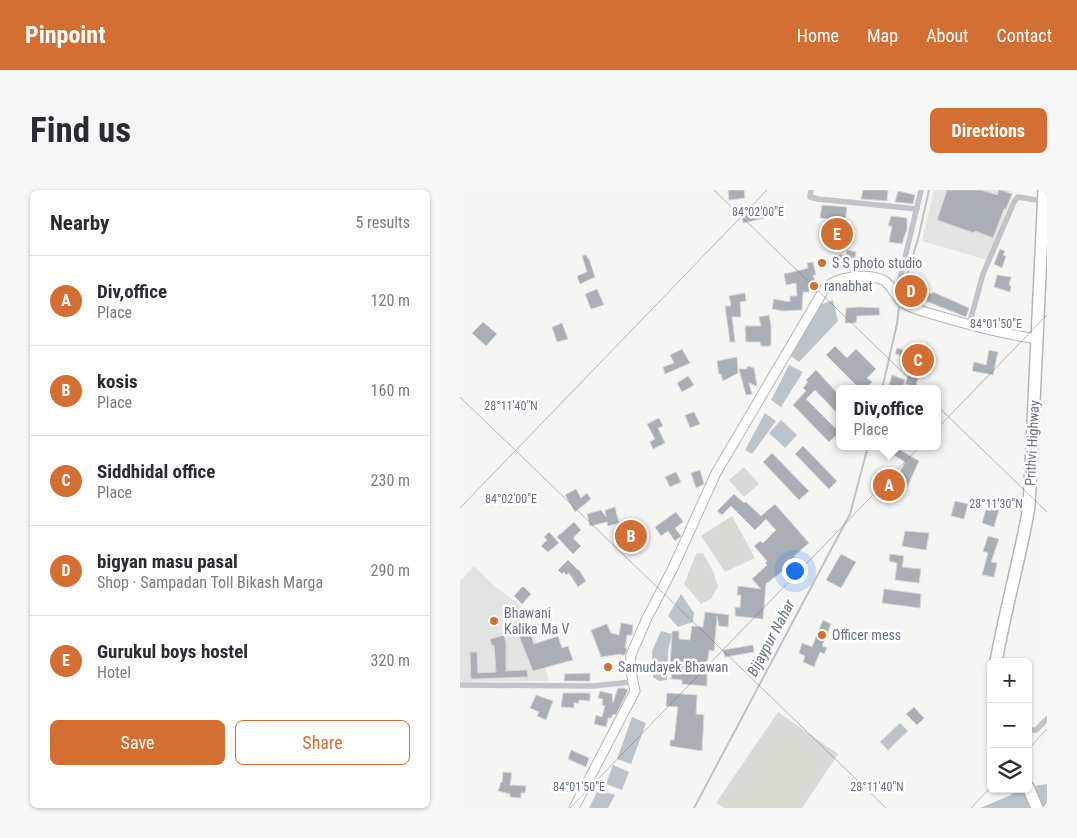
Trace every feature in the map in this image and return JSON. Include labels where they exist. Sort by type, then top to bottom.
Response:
[{"type":"highway","name":"Prithvi Highway","points":[[997,658],[1029,507],[1043,195]]},
{"type":"highway","points":[[1031,793],[1037,808]]},
{"type":"main road","points":[[574,808],[635,691],[630,667],[631,655],[716,473],[820,294],[830,283],[837,279],[851,277],[872,277],[885,280],[896,296],[904,303],[926,312],[969,326],[1037,339]]},
{"type":"street","points":[[811,190],[810,197],[818,199],[917,209]]},
{"type":"street","points":[[896,296],[921,190]]},
{"type":"street","points":[[969,326],[983,274],[1014,202],[1018,197],[1043,195]]},
{"type":"street","points":[[460,685],[575,687],[632,682]]},
{"type":"street","points":[[1032,730],[1036,730],[1047,719]]},
{"type":"shaded area","points":[[934,190],[1006,190],[1014,192],[987,260],[922,241]]},
{"type":"shaded area","points":[[833,300],[838,321],[799,362],[788,354],[820,305]]},
{"type":"shaded area","points":[[789,365],[803,372],[781,407],[771,400]]},
{"type":"shaded area","points":[[765,413],[776,421],[752,454],[745,450]]},
{"type":"shaded area","points":[[781,420],[797,435],[785,448],[769,433]]},
{"type":"shaded area","points":[[744,467],[759,484],[744,497],[729,480]]},
{"type":"shaded area","points":[[732,516],[755,558],[725,572],[701,536]]},
{"type":"shaded area","points":[[703,553],[713,571],[718,587],[711,599],[701,604],[684,584],[696,554]]},
{"type":"shaded area","name":"Bhawani Kalika Ma V","points":[[474,566],[492,584],[522,607],[543,659],[549,681],[460,682],[460,581]]},
{"type":"shaded area","points":[[681,594],[694,613],[693,622],[678,627],[668,616]]},
{"type":"shaded area","points":[[661,631],[672,634],[668,651],[667,680],[659,681],[653,677],[652,651]]},
{"type":"shaded area","points":[[778,712],[838,754],[802,808],[724,808],[716,803]]},
{"type":"shaded area","points":[[632,717],[646,723],[631,764],[617,759]]},
{"type":"shaded area","points":[[900,723],[908,731],[888,750],[880,742]]},
{"type":"shaded area","points":[[613,765],[629,772],[622,790],[606,784]]},
{"type":"shaded area","points":[[1047,784],[1047,808],[980,808],[1014,793],[1032,793],[1032,786]]},
{"type":"shaded area","points":[[598,790],[615,795],[608,808],[589,808]]},
{"type":"building","points":[[728,190],[744,190],[745,198],[729,200]]},
{"type":"building","points":[[863,190],[888,190],[887,201],[861,199]]},
{"type":"building","points":[[947,190],[981,190],[997,195],[999,190],[1001,190],[1012,194],[993,238],[937,220]]},
{"type":"building","points":[[898,191],[915,195],[913,204],[895,202]]},
{"type":"building","points":[[822,205],[847,207],[844,230],[828,228],[829,219],[820,218]]},
{"type":"building","points":[[765,206],[766,218],[743,223],[742,212],[758,210],[757,207]]},
{"type":"building","points":[[891,216],[907,218],[907,229],[902,244],[889,242],[892,226],[888,226]]},
{"type":"building","points":[[1000,249],[1005,251],[1003,255],[1006,256],[1002,268],[994,264]]},
{"type":"building","points":[[847,250],[856,252],[855,263],[843,261],[842,266],[834,266],[835,254],[846,255]]},
{"type":"building","points":[[586,255],[595,277],[580,284],[577,276],[587,272],[582,256]]},
{"type":"building","points":[[813,262],[816,275],[813,275],[817,287],[809,290],[809,292],[803,292],[802,310],[782,311],[772,309],[774,299],[790,302],[790,296],[797,296],[796,283],[786,285],[784,274],[808,268],[807,263]]},
{"type":"building","points":[[997,275],[1011,277],[1010,292],[994,287]]},
{"type":"building","points":[[916,288],[932,294],[933,292],[969,308],[966,317],[913,296]]},
{"type":"building","points":[[597,289],[604,305],[591,309],[585,294]]},
{"type":"building","points":[[745,293],[746,301],[740,302],[741,317],[732,317],[735,342],[730,342],[725,306],[731,306],[729,296]]},
{"type":"building","points":[[846,308],[879,308],[880,315],[857,316],[856,323],[845,323]]},
{"type":"building","points":[[769,315],[771,346],[761,346],[760,342],[746,342],[745,326],[761,326],[759,317]]},
{"type":"building","points":[[483,322],[497,334],[486,346],[472,333]]},
{"type":"building","points":[[562,323],[568,339],[557,342],[552,327]]},
{"type":"building","points":[[835,346],[847,358],[856,349],[876,369],[867,378],[872,382],[869,385],[856,385],[826,355]]},
{"type":"building","points":[[897,348],[922,355],[916,385],[905,384],[908,375],[910,375],[914,359],[895,354]]},
{"type":"building","points":[[682,349],[690,363],[665,374],[663,367],[674,363],[670,355]]},
{"type":"building","points":[[989,350],[998,352],[993,375],[972,371],[974,362],[986,365]]},
{"type":"building","points":[[737,357],[738,373],[723,381],[721,374],[719,374],[717,361]]},
{"type":"building","points":[[747,366],[754,368],[757,386],[749,383],[752,394],[746,395],[739,369],[747,369]]},
{"type":"building","points":[[816,370],[836,392],[836,412],[815,390],[806,399],[836,429],[836,435],[829,442],[793,405],[806,391],[803,388],[808,382],[806,380]]},
{"type":"building","points":[[892,375],[905,380],[903,385],[889,385]]},
{"type":"building","points":[[688,376],[694,385],[682,392],[677,383]]},
{"type":"building","points":[[694,412],[700,424],[690,428],[685,415]]},
{"type":"building","points":[[659,418],[663,426],[658,428],[665,443],[653,449],[650,442],[655,439],[647,424]]},
{"type":"building","points":[[803,446],[837,481],[829,489],[795,454]]},
{"type":"building","points":[[890,450],[900,450],[919,461],[903,496],[872,482],[875,473],[895,482],[905,462],[889,452]]},
{"type":"building","points":[[772,453],[809,491],[799,500],[763,462]]},
{"type":"building","points":[[700,470],[704,484],[696,488],[691,473]]},
{"type":"building","points":[[676,472],[681,482],[670,487],[665,477]]},
{"type":"building","points":[[576,489],[581,498],[587,493],[591,499],[575,512],[565,495]]},
{"type":"building","points":[[734,494],[761,516],[775,504],[809,543],[794,556],[795,558],[785,569],[766,584],[763,619],[735,616],[735,607],[740,608],[741,595],[737,595],[738,586],[761,589],[752,579],[767,565],[765,563],[767,561],[754,546],[760,541],[763,543],[776,530],[766,519],[755,530],[731,506],[722,515],[717,511]]},
{"type":"building","points":[[955,501],[968,504],[964,519],[951,516]]},
{"type":"building","points":[[987,506],[999,510],[994,527],[982,523]]},
{"type":"building","points":[[615,507],[619,523],[608,526],[607,522],[590,526],[587,514],[601,510],[606,517],[605,510]]},
{"type":"building","points":[[676,512],[683,522],[675,528],[681,536],[675,541],[668,531],[661,536],[655,527]]},
{"type":"building","points":[[574,522],[581,530],[573,538],[581,546],[573,554],[557,537]]},
{"type":"building","points":[[905,531],[929,533],[926,550],[902,546]]},
{"type":"building","points":[[549,532],[559,543],[548,552],[541,546],[547,540],[544,537]]},
{"type":"building","points":[[988,536],[999,539],[991,562],[997,563],[994,577],[982,575],[988,553],[983,551]]},
{"type":"building","points":[[841,554],[856,562],[841,588],[826,580]]},
{"type":"building","points":[[890,554],[904,556],[902,567],[921,569],[919,583],[895,580],[897,563],[889,561]]},
{"type":"building","points":[[568,560],[579,570],[586,581],[578,587],[569,573],[566,575],[564,572],[562,574],[558,570]]},
{"type":"building","points":[[522,587],[531,594],[522,604],[514,596]]},
{"type":"building","points":[[884,589],[921,594],[920,608],[882,603]]},
{"type":"building","points":[[705,612],[729,615],[728,627],[719,626],[717,616],[714,651],[709,650],[707,686],[682,684],[682,680],[671,679],[672,631],[679,631],[679,639],[690,640],[692,626],[703,627]]},
{"type":"building","name":"Officer mess","points":[[823,620],[831,624],[822,646],[827,648],[824,654],[820,652],[814,667],[803,662],[805,656],[799,653],[802,643],[812,647]]},
{"type":"building","points":[[621,623],[633,625],[632,635],[627,635],[625,655],[601,657],[591,630],[607,624],[611,633],[619,635]]},
{"type":"building","points":[[528,626],[534,644],[558,636],[562,648],[568,646],[573,660],[533,671],[517,631]]},
{"type":"building","points":[[504,635],[506,642],[506,671],[527,670],[528,677],[471,679],[470,652],[477,652],[478,673],[496,672],[494,645],[492,646],[490,639]]},
{"type":"building","points":[[753,645],[754,652],[725,657],[723,650]]},
{"type":"building","points":[[590,673],[590,681],[564,681],[565,674]]},
{"type":"building","points":[[618,688],[628,690],[616,715],[613,714],[611,718],[608,718],[606,727],[594,724],[596,715],[602,717],[605,706],[602,705],[603,699],[598,698],[600,691],[612,694],[613,703]]},
{"type":"building","points":[[563,693],[590,693],[590,701],[579,700],[579,703],[574,703],[574,708],[561,707]]},
{"type":"building","points":[[667,693],[697,695],[696,714],[704,715],[702,751],[670,746],[670,740],[674,740],[678,707],[666,706]]},
{"type":"building","points":[[536,695],[553,701],[546,720],[537,716],[539,712],[530,708]]},
{"type":"building","points":[[914,707],[924,718],[917,725],[906,714]]},
{"type":"building","points":[[571,750],[589,758],[586,767],[568,759]]},
{"type":"building","points":[[503,772],[512,773],[510,785],[526,786],[525,793],[521,793],[521,798],[510,797],[510,794],[498,791],[502,783]]},
{"type":"waterway","name":"Bijaypur Nahar","points":[[902,291],[918,239],[929,190]]},
{"type":"waterway","name":"Bijaypur Nahar","points":[[883,385],[899,307]]},
{"type":"waterway","name":"Bijaypur Nahar","points":[[694,808],[850,514],[867,450]]},
{"type":"place","name":"Gurukul boys hostel","points":[[837,234]]},
{"type":"place","name":"S S photo studio","points":[[822,263]]},
{"type":"place","name":"ranabhat","points":[[814,286]]},
{"type":"place","name":"bigyan masu pasal","points":[[911,291]]},
{"type":"place","name":"Siddhidal office","points":[[918,360]]},
{"type":"place","name":"Div,office","points":[[889,485]]},
{"type":"place","name":"kosis","points":[[631,536]]},
{"type":"place","name":"Bhawani Kalika Ma V","points":[[494,621]]},
{"type":"place","name":"Officer mess","points":[[822,635]]},
{"type":"place","name":"Samudayek Bhawan","points":[[608,667]]}]
